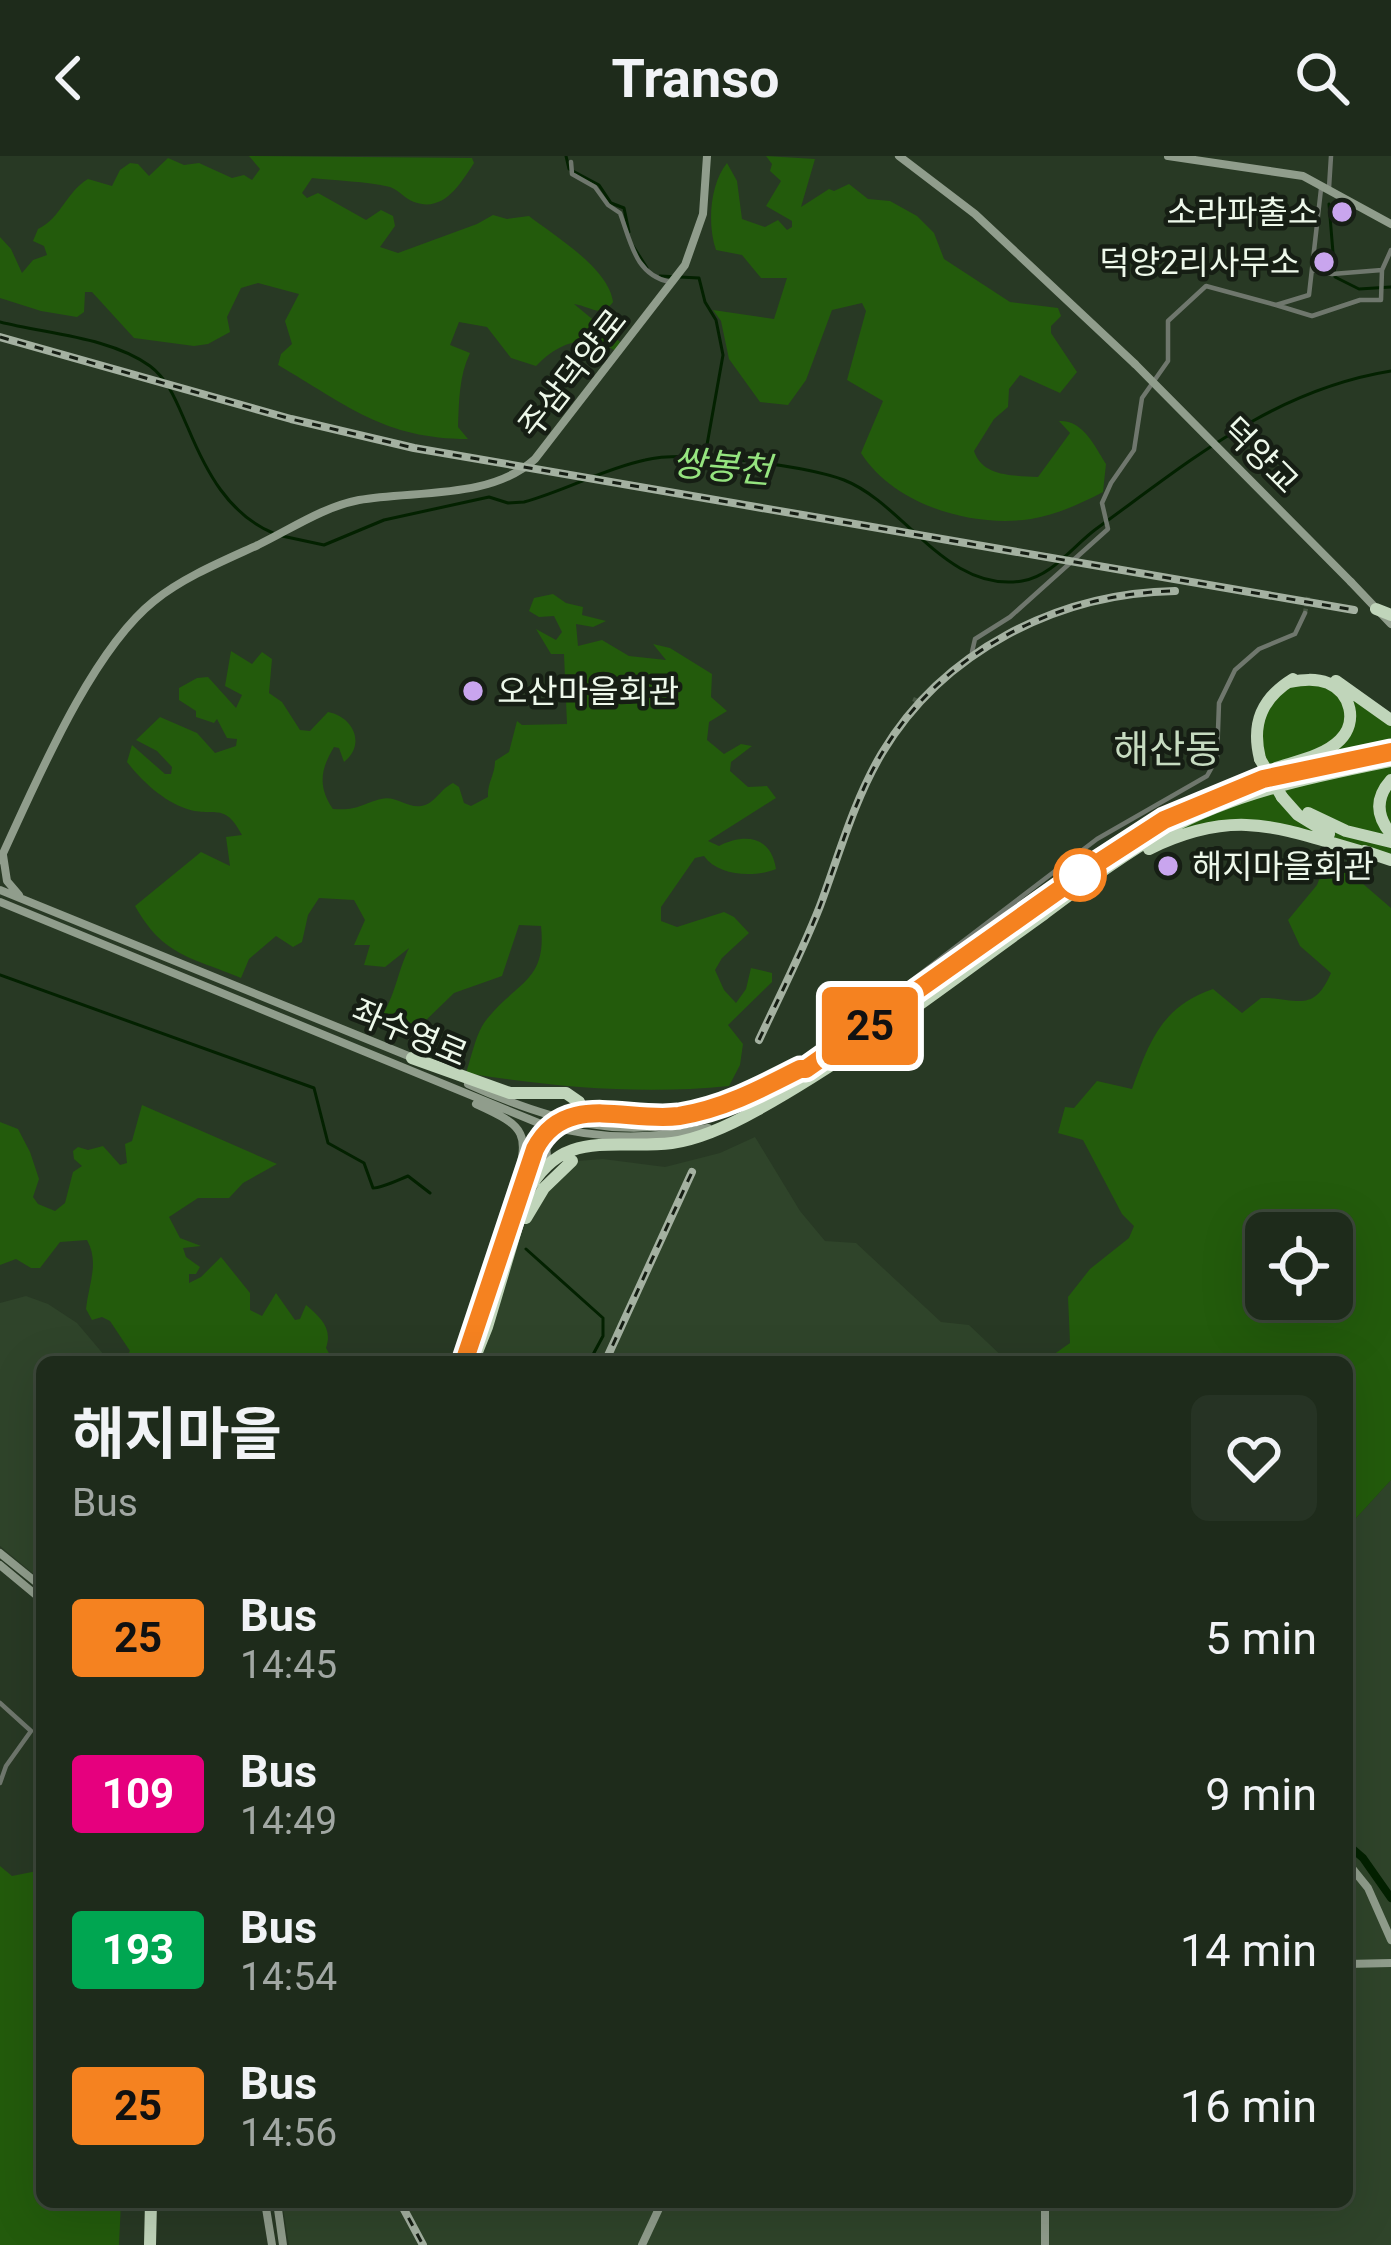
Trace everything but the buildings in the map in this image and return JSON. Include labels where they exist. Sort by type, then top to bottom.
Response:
[{"type":"highway","points":[[1376,609],[1391,619]]},
{"type":"highway","points":[[1370,854],[1307,821],[1282,797],[1260,759],[1257,730],[1261,711],[1272,694],[1288,682],[1309,676],[1335,680],[1391,720]]},
{"type":"highway","points":[[477,1343],[530,1164],[543,1135],[556,1123],[578,1113],[677,1116],[739,1101],[799,1068],[1124,845],[1213,790],[1317,754],[1342,737],[1350,712],[1339,690],[1322,681],[1288,682]]},
{"type":"highway","points":[[1178,813],[1263,779],[1391,757]]},
{"type":"highway","points":[[509,1258],[527,1193],[549,1165],[572,1149],[594,1144],[673,1143],[724,1125],[776,1099],[866,1042],[1166,831],[1248,794],[1391,757]]},
{"type":"highway","points":[[1391,781],[1381,793],[1379,810],[1391,838]]},
{"type":"highway","points":[[1282,797],[1333,826],[1391,838]]},
{"type":"highway","points":[[1105,870],[1174,838],[1227,826],[1289,829],[1391,860]]},
{"type":"highway","points":[[412,1058],[506,1092],[566,1093],[579,1102],[584,1118]]},
{"type":"highway","points":[[470,1356],[530,1208],[572,1161]]},
{"type":"highway","points":[[146,2245],[147,2208]]},
{"type":"street","name":"주삼덕양로","points":[[2,853],[87,684],[117,640],[162,595],[298,524],[351,502],[489,483],[521,470],[547,445],[676,278],[699,231],[707,156]]},
{"type":"street","name":"덕양교","points":[[899,156],[975,214],[1135,364],[1376,609]]},
{"type":"street","points":[[1168,156],[1289,174],[1325,186],[1391,224]]},
{"type":"street","points":[[1276,305],[1308,296],[1331,156]]},
{"type":"street","points":[[571,162],[572,173],[595,187],[620,213],[628,245],[647,274],[676,278]]},
{"type":"street","points":[[972,652],[975,638],[1010,617],[1108,527],[1102,506],[1135,446],[1142,398],[1168,361],[1166,329],[1173,315],[1206,286],[1312,316],[1360,300],[1381,300],[1382,270],[1391,250]]},
{"type":"street","points":[[1312,270],[1334,274],[1382,270]]},
{"type":"street","points":[[763,1084],[799,1068],[1113,828],[1209,774],[1217,758],[1217,710],[1230,680],[1250,655],[1295,634],[1305,614]]},
{"type":"street","points":[[1113,828],[1124,845]]},
{"type":"street","points":[[2,853],[7,880],[24,899]]},
{"type":"street","name":"좌수영로","points":[[0,890],[537,1113],[579,1124],[675,1125],[730,1110],[799,1068]]},
{"type":"street","name":"좌수영로","points":[[0,902],[524,1118],[579,1133],[646,1138],[724,1125]]},
{"type":"street","points":[[445,1084],[514,1123],[525,1147],[468,1356]]},
{"type":"street","points":[[525,1147],[538,1140],[548,1152],[528,1180],[527,1193]]},
{"type":"street","points":[[0,1552],[36,1582]]},
{"type":"street","points":[[0,1565],[36,1595]]},
{"type":"street","points":[[0,1703],[32,1731],[8,1762],[0,1783]]},
{"type":"street","points":[[1353,1870],[1373,1898],[1391,1940]]},
{"type":"street","points":[[1353,1964],[1391,1964]]},
{"type":"street","points":[[267,2208],[272,2245]]},
{"type":"street","points":[[278,2208],[283,2245]]},
{"type":"street","points":[[642,2245],[659,2208]]},
{"type":"street","points":[[1045,2208],[1045,2245]]},
{"type":"shaded area","points":[[755,1137],[800,1211],[825,1241],[856,1243],[941,1322],[969,1325],[1002,1356],[481,1356],[530,1208],[577,1161],[603,1159],[665,1167],[720,1153]]},
{"type":"shaded area","points":[[26,1296],[48,1304],[77,1323],[105,1356],[36,1356],[36,1576],[0,1546],[0,1303]]},
{"type":"shaded area","points":[[1391,1480],[1391,2245],[289,2245],[283,2208],[1353,2208],[1353,1521]]},
{"type":"green space","points":[[249,156],[472,158],[474,163],[457,187],[434,204],[414,202],[380,185],[312,178],[302,193],[307,198],[318,193],[366,220],[381,210],[393,216],[395,226],[380,247],[398,253],[493,215],[507,219],[529,216],[602,277],[613,302],[609,307],[600,311],[574,304],[625,346],[619,354],[598,343],[576,342],[555,350],[536,366],[511,358],[487,327],[459,322],[450,345],[470,353],[458,427],[468,439],[439,437],[367,417],[278,365],[281,354],[292,344],[285,321],[299,294],[258,283],[241,288],[227,317],[230,332],[194,346],[134,338],[92,292],[85,292],[84,312],[77,317],[0,298],[0,237],[22,273],[33,260],[47,255],[44,246],[33,241],[38,229],[88,179],[112,186],[130,163],[138,164],[149,176],[168,158],[252,180],[260,169]]},
{"type":"green space","points":[[766,156],[815,159],[801,207],[829,189],[849,184],[868,199],[890,201],[917,216],[934,233],[944,259],[1010,302],[1058,308],[1061,316],[1051,333],[1077,372],[1060,393],[1020,375],[1009,389],[1008,407],[994,419],[974,451],[992,471],[1038,477],[1070,433],[1059,421],[1067,422],[1087,435],[1106,464],[1103,492],[1050,515],[1008,521],[936,509],[893,487],[861,453],[883,401],[847,380],[866,311],[862,303],[832,310],[806,380],[788,405],[760,402],[729,359],[721,321],[713,310],[774,319],[787,278],[761,278],[742,255],[716,250],[711,217],[717,182],[727,163],[737,181],[742,219],[765,227],[778,220],[787,230],[792,227],[792,221],[766,206],[781,181],[770,171],[772,164]]},
{"type":"green space","points":[[553,594],[583,607],[582,615],[606,621],[593,627],[576,624],[578,646],[602,640],[629,656],[666,660],[653,644],[670,648],[712,674],[711,697],[727,711],[709,722],[707,740],[724,754],[741,744],[752,746],[731,762],[730,771],[748,787],[767,786],[776,798],[708,841],[719,846],[738,839],[755,840],[769,850],[776,869],[737,873],[718,868],[704,856],[695,858],[661,907],[661,921],[677,927],[724,912],[749,933],[715,970],[736,1003],[746,989],[751,968],[772,973],[772,982],[728,1025],[743,1044],[740,1065],[729,1086],[597,1088],[466,1073],[483,1024],[534,970],[542,945],[541,926],[519,925],[502,976],[454,993],[419,1027],[398,1020],[371,1029],[390,1000],[409,948],[385,967],[364,965],[370,945],[354,945],[365,920],[354,900],[319,898],[308,915],[302,942],[293,947],[276,936],[249,959],[241,978],[180,953],[146,923],[135,906],[201,852],[230,866],[226,837],[242,835],[224,814],[187,809],[170,801],[127,762],[132,745],[171,774],[172,767],[157,751],[136,740],[160,717],[197,733],[215,753],[236,746],[237,739],[227,738],[217,719],[214,723],[196,717],[196,711],[179,700],[179,688],[208,677],[236,708],[242,695],[225,686],[231,651],[252,664],[262,652],[272,659],[269,693],[282,702],[300,730],[310,731],[328,712],[345,720],[354,732],[351,755],[344,762],[339,748],[334,747],[326,763],[323,786],[333,809],[386,798],[421,806],[453,783],[464,803],[471,806],[488,797],[495,761],[509,752],[517,721],[522,725],[567,724],[564,654],[551,654],[536,629],[556,640],[562,632],[554,616],[539,617],[529,611],[534,598]]},
{"type":"green space","points":[[1315,676],[1391,720],[1391,860],[1266,825],[1174,838],[1178,813],[1213,790],[1265,771],[1257,747],[1272,694]]},
{"type":"green space","points":[[1333,858],[1391,908],[1391,1480],[1353,1521],[1353,1356],[1052,1356],[1070,1343],[1068,1297],[1090,1269],[1129,1238],[1134,1226],[1122,1214],[1083,1140],[1058,1133],[1065,1107],[1074,1108],[1097,1081],[1132,1089],[1160,1028],[1196,996],[1213,989],[1242,1013],[1261,998],[1302,1001],[1317,994],[1331,973],[1300,946],[1288,920],[1317,885],[1327,859]]},
{"type":"green space","points":[[142,1105],[277,1164],[243,1183],[229,1198],[198,1198],[169,1217],[180,1238],[201,1246],[183,1248],[186,1257],[200,1267],[196,1274],[189,1274],[189,1283],[221,1257],[250,1293],[250,1310],[262,1316],[276,1293],[295,1320],[306,1305],[316,1314],[326,1329],[331,1356],[127,1356],[130,1351],[110,1321],[92,1320],[86,1309],[93,1266],[87,1240],[60,1242],[40,1268],[16,1259],[0,1265],[0,1122],[18,1129],[39,1179],[33,1197],[55,1211],[65,1203],[73,1172],[82,1166],[73,1151],[103,1146],[120,1165],[127,1163],[125,1144],[132,1141]]},
{"type":"green space","points":[[0,1866],[12,1876],[36,1871],[36,2208],[121,2208],[119,2245],[0,2245]]},
{"type":"waterway","points":[[566,156],[569,169],[599,185],[611,203],[624,208],[629,232]]},
{"type":"waterway","points":[[1329,204],[1335,277],[1359,289],[1391,287]]},
{"type":"waterway","points":[[633,246],[647,268]]},
{"type":"waterway","points":[[660,276],[699,278],[716,320],[723,355],[705,456]]},
{"type":"waterway","name":"쌍봉천","points":[[0,322],[97,342],[150,366],[173,394],[220,490],[243,515],[273,533]]},
{"type":"waterway","name":"쌍봉천","points":[[282,536],[324,545],[384,520],[489,497],[524,502],[645,460],[715,458],[802,469],[844,480],[887,508],[948,561],[995,581],[1022,581],[1053,567],[1096,529],[1234,432],[1308,394],[1391,371]]},
{"type":"waterway","points":[[0,975],[314,1088],[328,1143],[364,1163],[373,1188],[408,1176],[430,1193]]},
{"type":"waterway","points":[[526,1249],[603,1318],[603,1336],[592,1356]]},
{"type":"waterway","points":[[1353,1849],[1391,1898]]},
{"type":"tunnel","points":[[1305,613],[1308,597]]},
{"type":"tunnel","points":[[913,699],[925,704]]},
{"type":"railway","points":[[0,337],[291,419],[414,448],[1354,610]]},
{"type":"railway","points":[[759,1040],[813,923],[863,790],[907,717],[971,657],[1008,634],[1088,603],[1175,591]]},
{"type":"railway","points":[[608,1356],[692,1172]]},
{"type":"railway","points":[[403,2208],[423,2245]]},
{"type":"bus line","name":"25","points":[[466,1356],[535,1149],[556,1123],[587,1112],[677,1116],[739,1101],[806,1069],[1164,820],[1263,779],[1391,752]]},
{"type":"place","name":"소라파출소","points":[[1342,212]]},
{"type":"place","name":"덕양2리사무소","points":[[1324,262]]},
{"type":"place","name":"오산마을회관","points":[[473,691]]},
{"type":"place","name":"해지마을회관","points":[[1168,866]]},
{"type":"district","name":"해산동","points":[[1167,749]]}]
